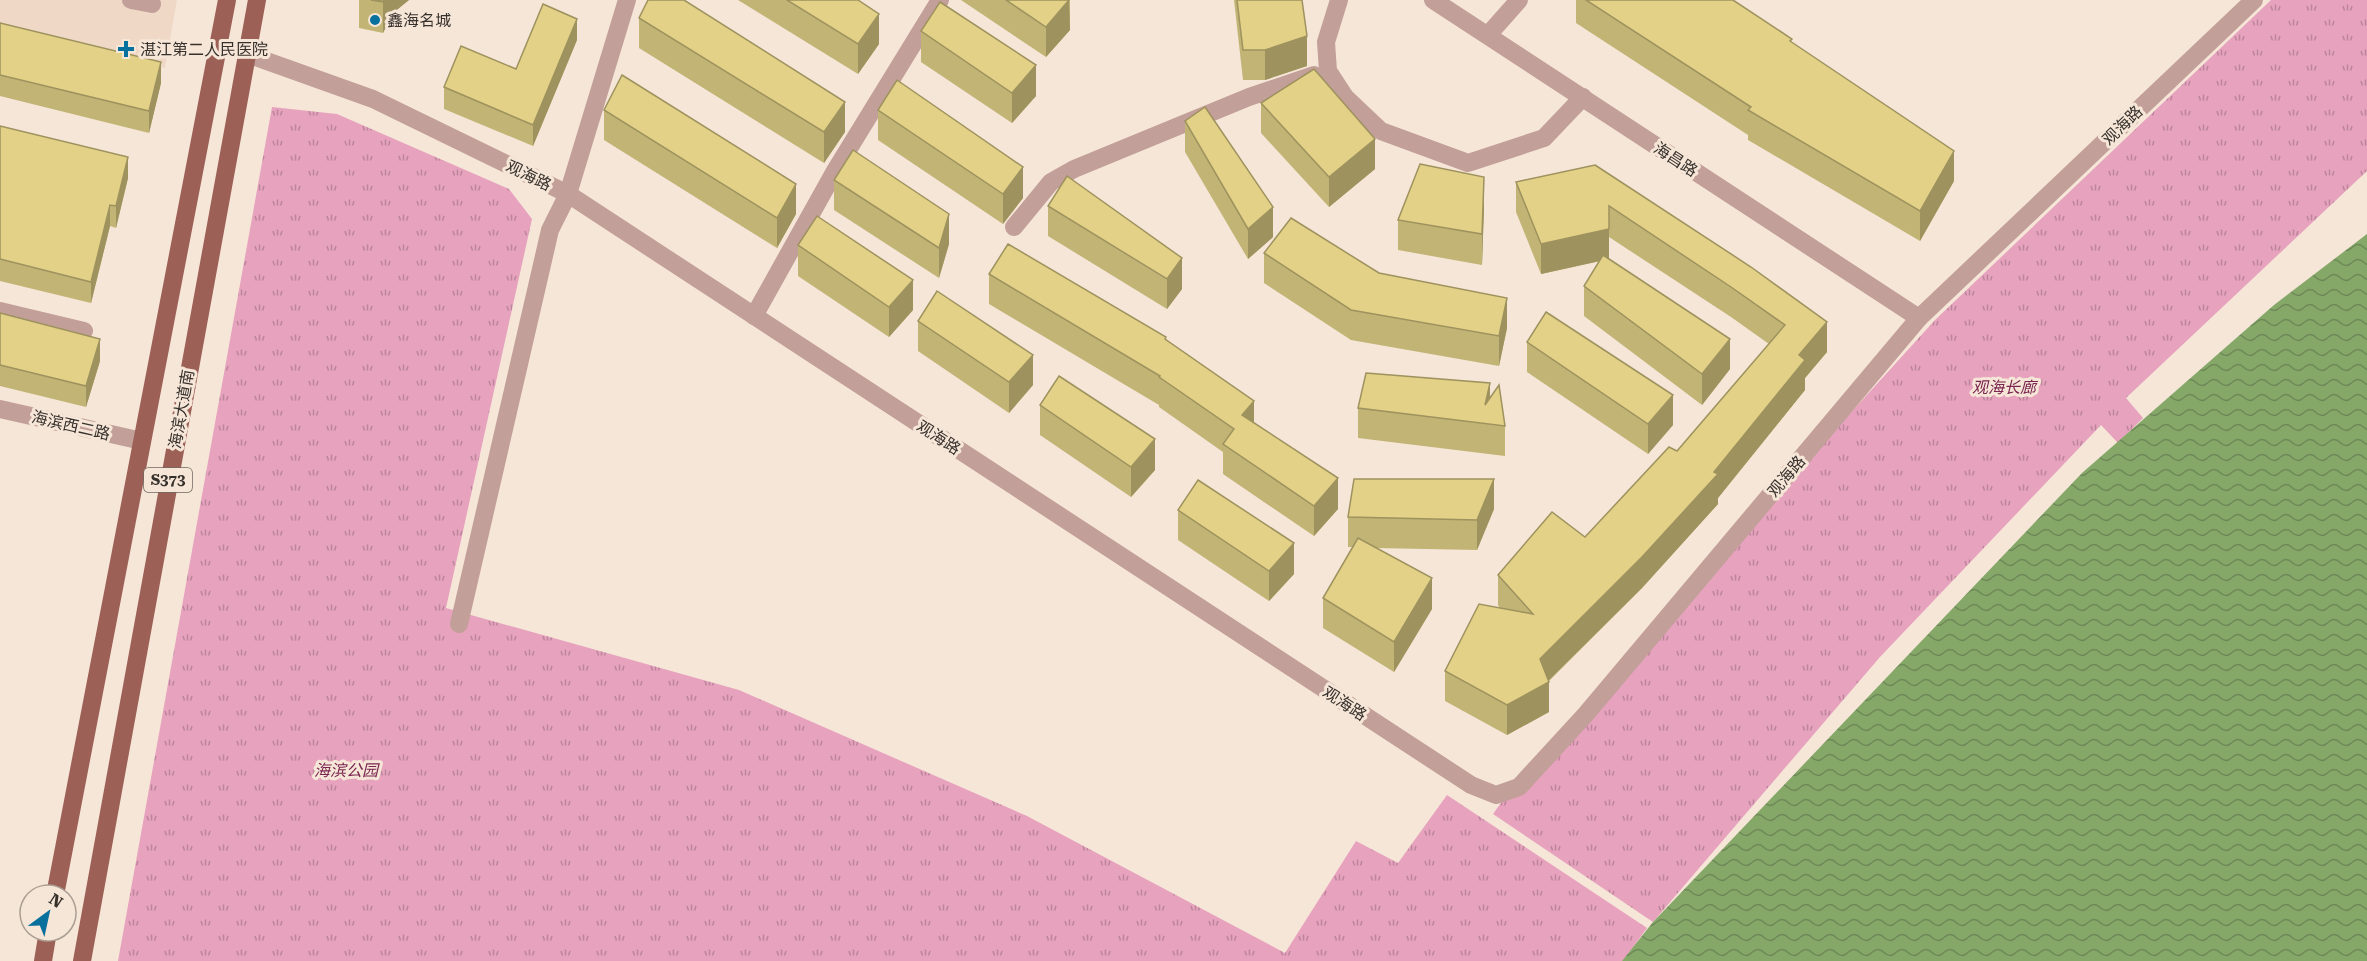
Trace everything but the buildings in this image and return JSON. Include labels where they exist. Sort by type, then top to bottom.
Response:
[{"type":"main road","name":"海滨大道南","points":[[57,883],[227,0]]},
{"type":"main road","name":"海滨大道南","points":[[82,961],[257,0]]},
{"type":"main road","points":[[43,961],[46,943]]},
{"type":"street","points":[[131,0],[152,4]]},
{"type":"street","points":[[459,624],[550,230],[568,194],[627,0]]},
{"type":"street","points":[[754,316],[835,171],[939,0]]},
{"type":"street","points":[[1339,0],[1326,42],[1328,71],[1345,97],[1381,131],[1468,163],[1544,138],[1582,97]]},
{"type":"street","name":"海昌路","points":[[1432,0],[1919,318]]},
{"type":"street","points":[[1488,35],[1519,0]]},
{"type":"street","name":"观海路","points":[[247,54],[373,99],[568,194],[1471,785],[1496,795],[1519,787],[1586,714],[1919,318],[2254,0]]},
{"type":"street","points":[[1014,227],[1051,182],[1074,169],[1249,97],[1328,71]]},
{"type":"street","points":[[0,310],[84,331]]},
{"type":"street","name":"海滨西二路","points":[[0,409],[142,441]]},
{"type":"shaded area","name":"湛江第二人民医院","points":[[0,0],[177,0],[165,68],[0,31]]},
{"type":"green space","name":"观海长廊","points":[[2271,0],[2367,0],[2367,171],[2126,398],[2143,418],[2118,443],[2101,425],[1880,657],[1653,922],[1493,814],[1518,779],[1935,320]]},
{"type":"green space","name":"海滨公园","points":[[272,107],[337,114],[509,189],[532,219],[446,608],[739,690],[1027,816],[1285,953],[1356,841],[1398,863],[1447,795],[1647,928],[1623,961],[118,961]]},
{"type":"water","points":[[2367,234],[2367,961],[1622,961],[1653,922],[2082,473],[2274,305]]},
{"type":"place","name":"鑫海名城","points":[[375,20]]},
{"type":"place","name":"湛江第二人民医院","points":[[126,49]]}]
